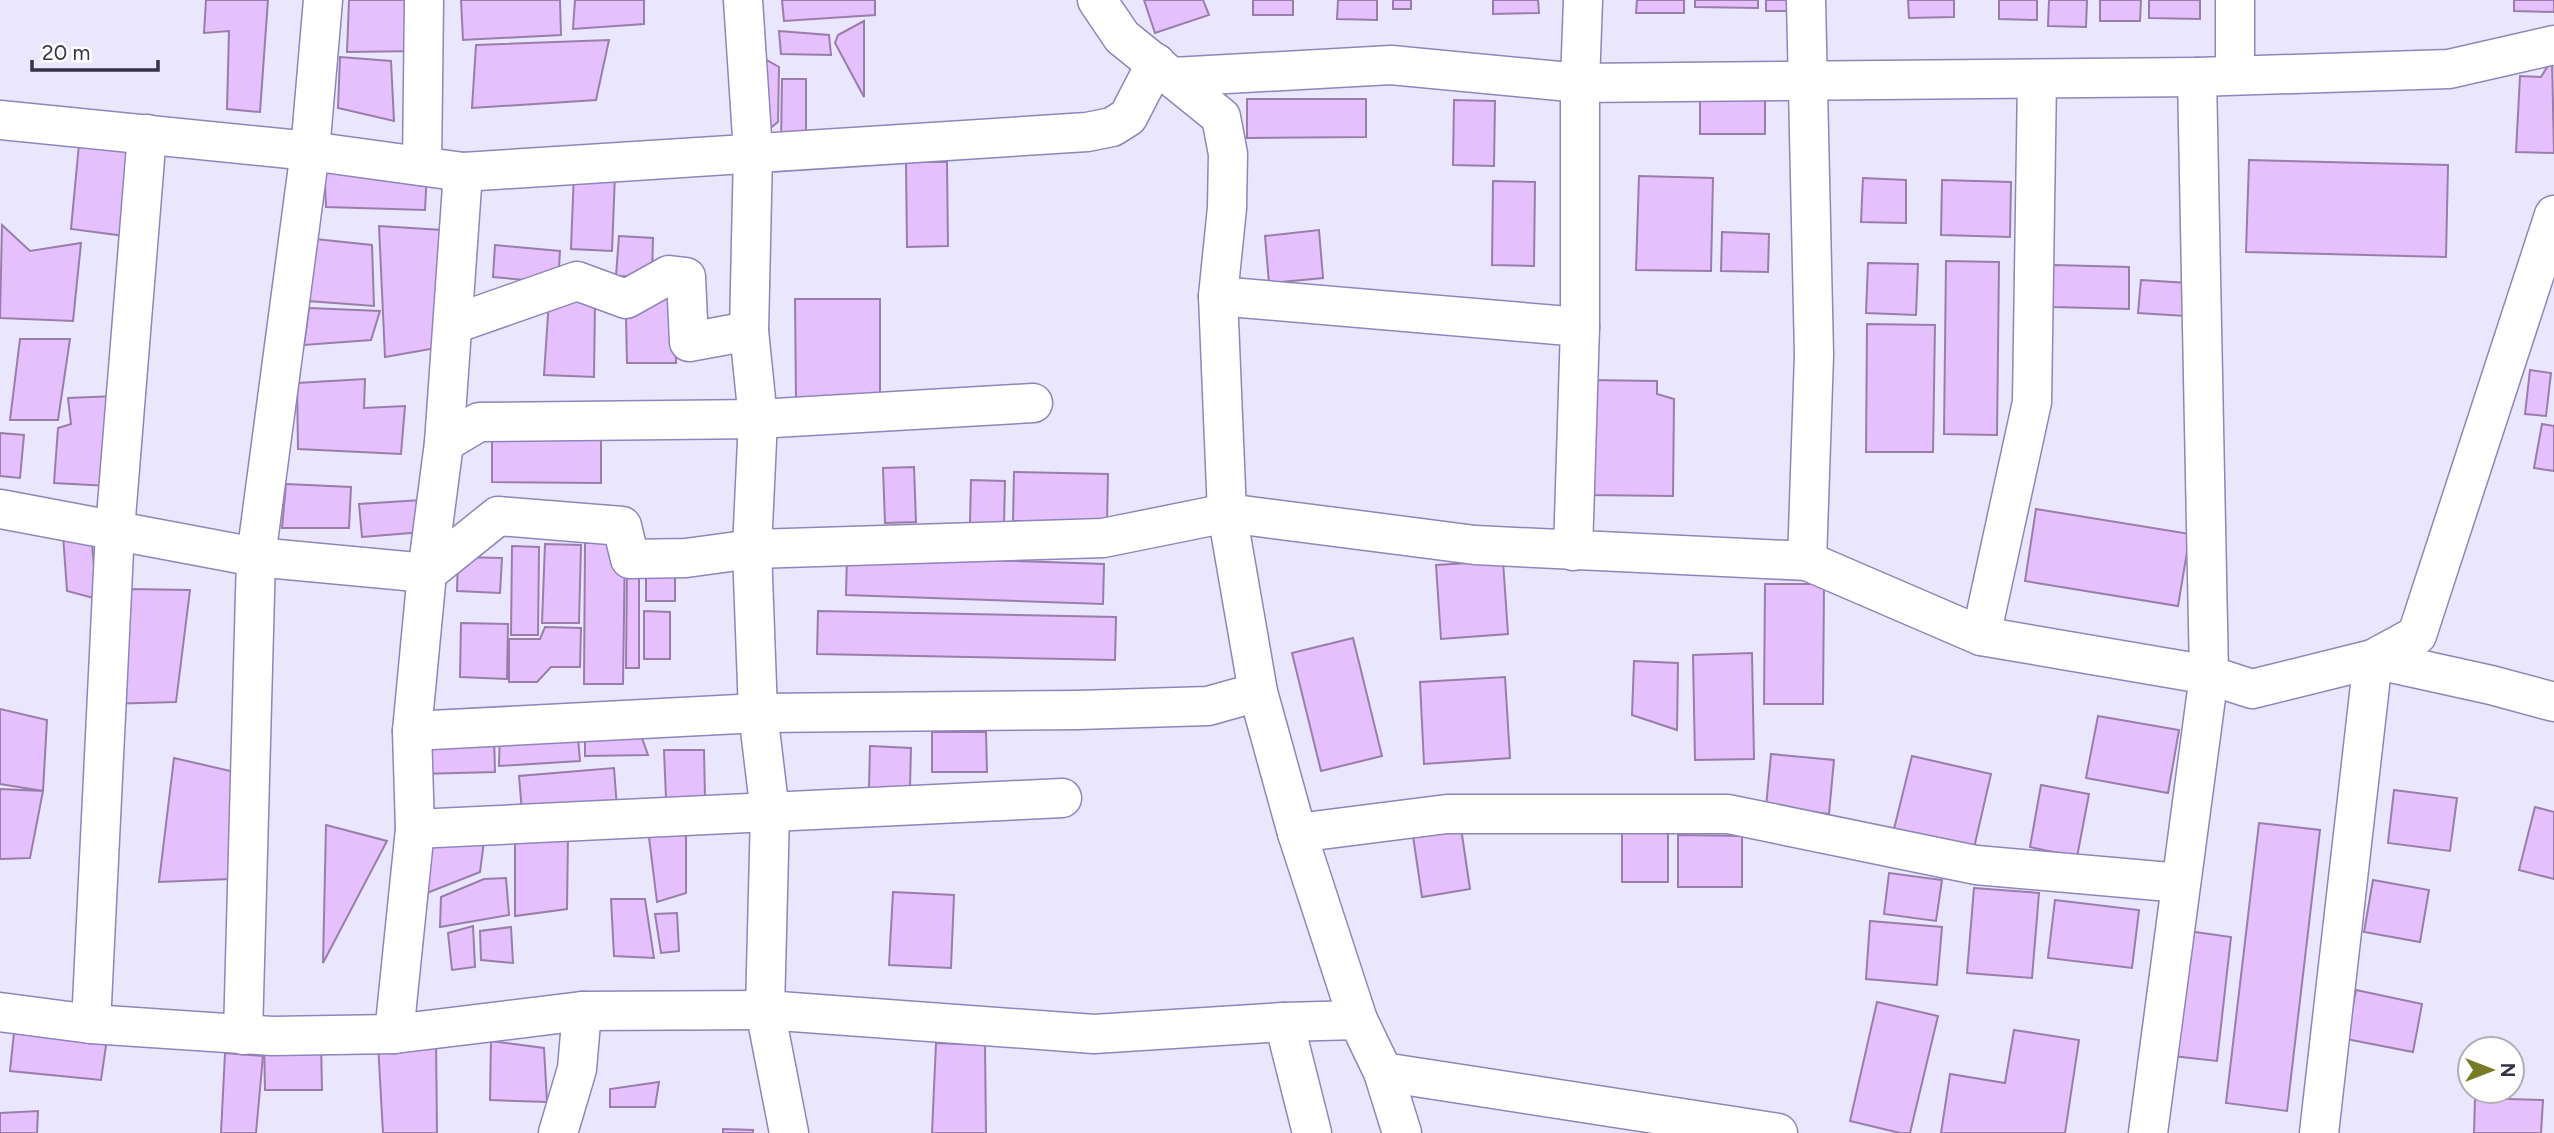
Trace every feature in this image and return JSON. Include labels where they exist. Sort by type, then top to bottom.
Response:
[{"type":"street","points":[[243,1035],[257,556],[310,151],[323,0]]},
{"type":"street","points":[[422,166],[424,0]]},
{"type":"street","points":[[743,0],[753,152],[750,331],[758,419],[751,549],[758,713],[769,813],[765,1010],[789,1133]]},
{"type":"street","points":[[1097,0],[1122,37],[1221,117],[1228,154],[1227,208],[1218,296],[1227,513],[1258,692],[1297,832],[1358,1020],[1383,1072],[1402,1133]]},
{"type":"street","points":[[1573,551],[1580,327],[1580,83],[1584,0]]},
{"type":"street","points":[[1806,0],[1814,355],[1807,561]]},
{"type":"street","points":[[2235,0],[2235,75]]},
{"type":"street","points":[[1164,70],[1391,65],[1580,83],[2197,77],[2449,69],[2554,45]]},
{"type":"street","points":[[0,120],[310,151],[463,172],[1087,132],[1112,127],[1128,117],[1164,70]]},
{"type":"street","points":[[2148,1133],[2209,676],[2197,77]]},
{"type":"street","points":[[1980,636],[2032,402],[2037,79]]},
{"type":"street","points":[[91,1024],[114,530],[147,134]]},
{"type":"street","points":[[394,1034],[415,828],[412,731],[427,573],[444,443],[463,172]]},
{"type":"street","points":[[0,509],[257,556],[427,573],[498,516],[622,526],[630,559],[687,558],[751,549],[1103,538],[1227,513],[1475,545],[1807,561],[1980,636],[2209,676],[2252,689],[2373,659],[2417,635],[2554,215]]},
{"type":"street","points":[[454,324],[577,281],[625,299],[669,275],[687,276],[689,342],[750,331]]},
{"type":"street","points":[[1218,296],[1580,327]]},
{"type":"street","points":[[444,443],[479,422],[758,419],[1033,403]]},
{"type":"street","points":[[2373,659],[2554,702]]},
{"type":"street","points":[[2319,1133],[2373,659]]},
{"type":"street","points":[[412,731],[758,713],[1208,706],[1258,692]]},
{"type":"street","points":[[415,828],[1062,798]]},
{"type":"street","points":[[1297,832],[1447,814],[1728,814],[1976,865],[2181,883]]},
{"type":"street","points":[[0,1012],[91,1024],[243,1035],[394,1034],[582,1011],[765,1010],[1094,1034],[1358,1020]]},
{"type":"street","points":[[558,1133],[577,1069],[582,1011]]},
{"type":"street","points":[[1284,1022],[1312,1133]]},
{"type":"street","points":[[1383,1072],[1778,1133]]},
{"type":"building","points":[[206,0],[268,0],[260,112],[227,109],[229,31],[204,33]]},
{"type":"building","points":[[349,0],[408,0],[419,51],[347,52]]},
{"type":"building","points":[[461,0],[560,0],[561,35],[463,40]]},
{"type":"building","points":[[575,0],[644,0],[644,24],[573,29]]},
{"type":"building","points":[[782,0],[875,0],[875,15],[784,21]]},
{"type":"building","points":[[1144,0],[1203,0],[1209,15],[1155,33]]},
{"type":"building","points":[[1253,0],[1293,0],[1293,15],[1253,15]]},
{"type":"building","points":[[1338,0],[1377,0],[1377,20],[1337,19]]},
{"type":"building","points":[[1393,0],[1411,0],[1411,9],[1393,9]]},
{"type":"building","points":[[1493,0],[1538,0],[1539,13],[1493,14]]},
{"type":"building","points":[[1637,0],[1684,0],[1684,13],[1636,13]]},
{"type":"building","points":[[1695,0],[1758,0],[1758,8],[1695,7]]},
{"type":"building","points":[[1766,0],[1791,0],[1791,11],[1766,11]]},
{"type":"building","points":[[1908,0],[1954,0],[1954,17],[1909,18]]},
{"type":"building","points":[[1999,0],[2037,0],[2037,20],[1999,19]]},
{"type":"building","points":[[2049,0],[2087,0],[2086,27],[2048,26]]},
{"type":"building","points":[[2100,0],[2141,0],[2140,21],[2100,21]]},
{"type":"building","points":[[2149,0],[2200,0],[2200,19],[2149,18]]},
{"type":"building","points":[[2514,0],[2554,0],[2554,12],[2514,11]]},
{"type":"building","points":[[864,21],[864,97],[835,43],[838,35]]},
{"type":"building","points":[[779,31],[829,35],[831,55],[781,54]]},
{"type":"building","points":[[609,40],[596,100],[472,108],[476,45]]},
{"type":"building","points":[[758,55],[779,67],[778,122],[760,136]]},
{"type":"building","points":[[340,57],[391,61],[394,121],[338,108]]},
{"type":"building","points":[[2552,59],[2554,153],[2516,152],[2520,76],[2541,77]]},
{"type":"building","points":[[782,79],[806,79],[806,143],[781,144]]},
{"type":"building","points":[[1765,95],[1765,134],[1700,134],[1700,96]]},
{"type":"building","points":[[1247,99],[1366,99],[1366,137],[1247,138]]},
{"type":"building","points":[[1454,100],[1495,101],[1494,166],[1453,165]]},
{"type":"building","points":[[130,132],[125,236],[71,229],[79,144]]},
{"type":"building","points":[[2249,160],[2448,165],[2446,257],[2246,252]]},
{"type":"building","points":[[324,162],[427,171],[425,210],[326,207]]},
{"type":"building","points":[[906,162],[947,162],[948,246],[907,247]]},
{"type":"building","points":[[574,172],[615,174],[612,251],[571,249]]},
{"type":"building","points":[[1639,176],[1713,178],[1711,271],[1636,270]]},
{"type":"building","points":[[1863,178],[1906,180],[1906,223],[1861,222]]},
{"type":"building","points":[[1942,180],[2011,182],[2010,237],[1941,235]]},
{"type":"building","points":[[1493,181],[1535,182],[1534,266],[1492,265]]},
{"type":"building","points":[[2,225],[30,251],[81,243],[73,321],[0,318]]},
{"type":"building","points":[[379,226],[442,230],[442,347],[385,357]]},
{"type":"building","points":[[1319,230],[1323,278],[1269,283],[1265,236]]},
{"type":"building","points":[[1722,232],[1769,234],[1768,272],[1721,271]]},
{"type":"building","points":[[619,236],[653,238],[652,277],[616,276]]},
{"type":"building","points":[[315,239],[372,245],[374,306],[308,301]]},
{"type":"building","points":[[495,245],[560,251],[558,283],[493,277]]},
{"type":"building","points":[[1946,261],[1999,262],[1997,435],[1944,434]]},
{"type":"building","points":[[1868,263],[1918,264],[1916,315],[1866,313]]},
{"type":"building","points":[[2053,265],[2129,267],[2129,309],[2053,307]]},
{"type":"building","points":[[2141,280],[2188,283],[2185,316],[2138,313]]},
{"type":"building","points":[[675,290],[676,363],[627,363],[626,316]]},
{"type":"building","points":[[795,299],[880,299],[880,399],[796,400]]},
{"type":"building","points":[[549,300],[595,301],[594,377],[544,375]]},
{"type":"building","points":[[309,308],[380,311],[371,340],[304,345]]},
{"type":"building","points":[[1867,324],[1935,325],[1933,452],[1866,452]]},
{"type":"building","points":[[20,339],[70,339],[58,420],[10,420]]},
{"type":"building","points":[[2530,370],[2551,373],[2546,416],[2525,414]]},
{"type":"building","points":[[365,379],[364,408],[405,406],[401,454],[298,449],[297,383]]},
{"type":"building","points":[[1589,380],[1657,381],[1657,394],[1674,399],[1673,496],[1588,495]]},
{"type":"building","points":[[116,396],[109,486],[54,483],[58,428],[71,424],[68,398]]},
{"type":"building","points":[[2542,424],[2554,426],[2554,471],[2534,468]]},
{"type":"building","points":[[492,427],[601,428],[601,483],[492,482]]},
{"type":"building","points":[[0,433],[24,435],[20,478],[0,476]]},
{"type":"building","points":[[914,467],[916,522],[885,523],[883,468]]},
{"type":"building","points":[[1014,472],[1108,474],[1107,522],[1013,521]]},
{"type":"building","points":[[971,480],[1005,481],[1004,524],[970,523]]},
{"type":"building","points":[[286,484],[351,487],[349,528],[282,528]]},
{"type":"building","points":[[421,500],[423,532],[362,537],[359,504]]},
{"type":"building","points":[[2036,509],[2190,534],[2178,606],[2025,581]]},
{"type":"building","points":[[63,535],[92,544],[97,599],[67,591]]},
{"type":"building","points":[[585,543],[625,543],[623,684],[584,684]]},
{"type":"building","points":[[545,544],[581,545],[579,623],[542,623]]},
{"type":"building","points":[[512,546],[539,547],[538,635],[511,635]]},
{"type":"building","points":[[847,555],[1104,564],[1103,604],[846,595]]},
{"type":"building","points":[[458,557],[502,558],[500,593],[457,591]]},
{"type":"building","points":[[1503,561],[1508,634],[1441,639],[1436,565]]},
{"type":"building","points":[[646,563],[675,563],[675,601],[646,601]]},
{"type":"building","points":[[627,565],[639,565],[639,668],[626,668]]},
{"type":"building","points":[[1765,584],[1824,584],[1823,704],[1764,704]]},
{"type":"building","points":[[129,589],[190,590],[176,702],[106,704]]},
{"type":"building","points":[[644,611],[670,612],[670,659],[644,659]]},
{"type":"building","points":[[818,611],[1116,617],[1115,660],[817,654]]},
{"type":"building","points":[[461,623],[508,624],[507,679],[460,677]]},
{"type":"building","points":[[545,627],[581,628],[580,667],[551,667],[537,682],[509,682],[509,639],[540,639]]},
{"type":"building","points":[[1353,638],[1382,756],[1321,771],[1292,653]]},
{"type":"building","points":[[1752,653],[1754,759],[1695,760],[1693,655]]},
{"type":"building","points":[[1634,661],[1678,663],[1677,730],[1632,715]]},
{"type":"building","points":[[1505,677],[1510,758],[1424,764],[1420,682]]},
{"type":"building","points":[[0,709],[47,720],[43,791],[0,784]]},
{"type":"building","points":[[2098,716],[2179,730],[2168,793],[2086,778]]},
{"type":"building","points":[[637,724],[648,755],[585,756],[585,729]]},
{"type":"building","points":[[577,727],[580,761],[499,766],[500,731]]},
{"type":"building","points":[[932,732],[986,732],[987,772],[932,772]]},
{"type":"building","points":[[494,734],[495,772],[419,774],[418,736]]},
{"type":"building","points":[[870,746],[911,748],[910,788],[869,788]]},
{"type":"building","points":[[664,750],[704,750],[705,798],[666,799]]},
{"type":"building","points":[[1771,754],[1834,760],[1829,814],[1766,807]]},
{"type":"building","points":[[1912,756],[1991,774],[1974,848],[1894,829]]},
{"type":"building","points":[[174,758],[239,773],[230,879],[159,882]]},
{"type":"building","points":[[614,768],[617,808],[522,812],[519,776]]},
{"type":"building","points":[[2041,785],[2089,794],[2077,857],[2030,847]]},
{"type":"building","points":[[0,789],[43,791],[30,858],[0,859]]},
{"type":"building","points":[[2394,790],[2457,798],[2450,851],[2388,843]]},
{"type":"building","points":[[2535,807],[2554,812],[2554,879],[2519,870]]},
{"type":"building","points":[[686,823],[686,893],[657,902],[648,829]]},
{"type":"building","points":[[2259,823],[2320,830],[2287,1111],[2226,1103]]},
{"type":"building","points":[[326,825],[387,841],[323,963]]},
{"type":"building","points":[[1622,825],[1668,825],[1668,882],[1622,882]]},
{"type":"building","points":[[1461,828],[1470,889],[1422,897],[1413,836]]},
{"type":"building","points":[[568,834],[567,909],[515,916],[515,835]]},
{"type":"building","points":[[1678,835],[1742,836],[1742,887],[1678,887]]},
{"type":"building","points":[[484,841],[480,872],[427,893],[425,843]]},
{"type":"building","points":[[1889,873],[1942,880],[1936,921],[1884,914]]},
{"type":"building","points":[[506,878],[509,915],[440,927],[441,897],[484,879]]},
{"type":"building","points":[[2373,880],[2429,890],[2420,942],[2364,932]]},
{"type":"building","points":[[1974,888],[2039,893],[2032,978],[1967,973]]},
{"type":"building","points":[[893,892],[954,895],[951,968],[889,965]]},
{"type":"building","points":[[611,899],[645,899],[654,958],[614,956]]},
{"type":"building","points":[[2055,900],[2139,910],[2132,968],[2048,958]]},
{"type":"building","points":[[677,913],[679,951],[661,953],[655,914]]},
{"type":"building","points":[[1870,921],[1942,927],[1937,985],[1866,979]]},
{"type":"building","points":[[473,926],[475,967],[452,970],[448,933]]},
{"type":"building","points":[[511,927],[513,963],[481,960],[480,931]]},
{"type":"building","points":[[2188,931],[2231,937],[2217,1061],[2173,1056]]},
{"type":"building","points":[[2356,990],[2422,1004],[2413,1052],[2346,1039]]},
{"type":"building","points":[[1877,1002],[1938,1016],[1910,1133],[1850,1121]]},
{"type":"building","points":[[15,1023],[108,1032],[101,1080],[10,1071]]},
{"type":"building","points":[[2014,1030],[2079,1040],[2065,1133],[1941,1133],[1950,1074],[2005,1083]]},
{"type":"building","points":[[436,1038],[437,1133],[383,1133],[378,1043]]},
{"type":"building","points":[[264,1040],[321,1040],[322,1090],[265,1090]]},
{"type":"building","points":[[491,1041],[544,1048],[547,1102],[490,1100]]},
{"type":"building","points":[[936,1043],[985,1045],[986,1133],[932,1133]]},
{"type":"building","points":[[225,1053],[263,1056],[256,1133],[221,1133]]},
{"type":"building","points":[[659,1082],[655,1107],[610,1107],[610,1089]]},
{"type":"building","points":[[2526,1100],[2543,1100],[2541,1133],[2474,1133],[2475,1105],[2526,1105]]},
{"type":"building","points":[[38,1111],[37,1133],[0,1133],[0,1113]]},
{"type":"building","points":[[723,1129],[753,1130],[753,1133],[723,1133]]}]
